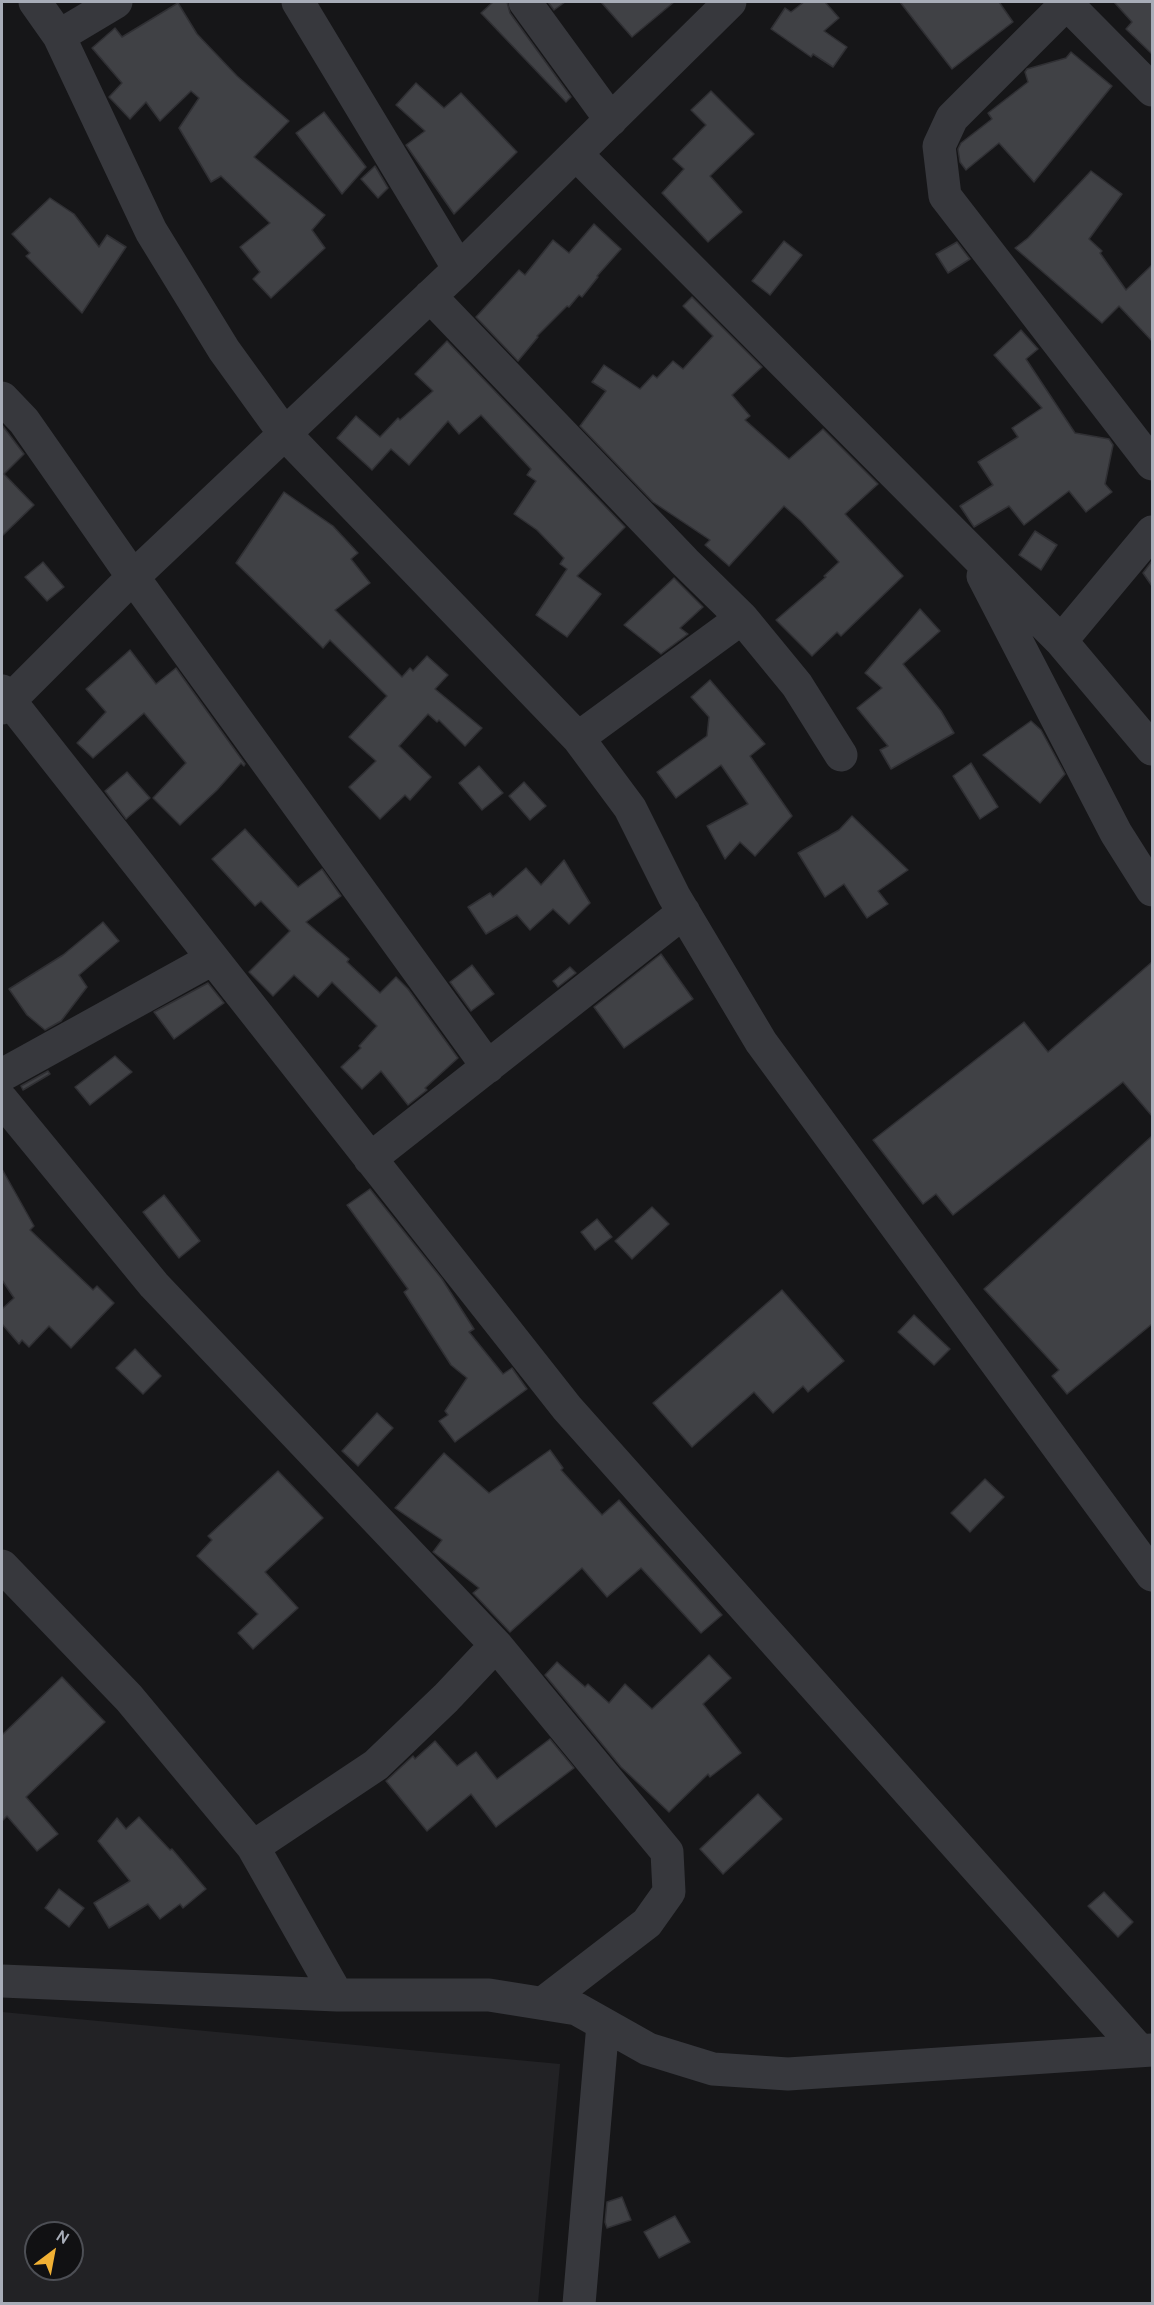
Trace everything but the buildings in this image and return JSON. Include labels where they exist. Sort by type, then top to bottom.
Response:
[{"type":"street","points":[[36,2],[59,36],[151,231],[224,350],[284,433],[578,738],[630,808],[684,912],[761,1042],[1152,1575]]},
{"type":"street","points":[[59,36],[116,2]]},
{"type":"street","points":[[298,2],[459,269]]},
{"type":"street","points":[[525,2],[611,120]]},
{"type":"street","points":[[729,2],[459,269],[4,700],[567,1408],[1146,2050]]},
{"type":"street","points":[[1152,90],[1066,2],[952,118],[939,146],[945,196],[1152,464]]},
{"type":"street","points":[[576,154],[1061,641],[1152,749]]},
{"type":"street","points":[[430,296],[685,562],[742,618],[797,685],[841,755]]},
{"type":"street","points":[[2,399],[24,421],[132,577],[488,1068]]},
{"type":"street","points":[[1061,641],[1152,532]]},
{"type":"street","points":[[967,545],[1116,833],[1152,890]]},
{"type":"street","points":[[578,738],[742,618]]},
{"type":"street","points":[[370,1159],[684,912]]},
{"type":"street","points":[[2,1075],[212,959]]},
{"type":"street","points":[[2,1100],[154,1285],[496,1645],[667,1852],[669,1892],[647,1923],[543,2003]]},
{"type":"street","points":[[2,1566],[129,1698],[253,1847],[337,1995]]},
{"type":"street","points":[[253,1847],[376,1766],[446,1698],[496,1645]]},
{"type":"street","points":[[2,1981],[337,1995],[489,1995],[577,2009],[648,2049],[713,2069],[788,2074],[1146,2050]]},
{"type":"street","points":[[579,2304],[603,2024]]},
{"type":"shaded area","points":[[2,2012],[560,2064],[538,2303],[2,2303]]}]
